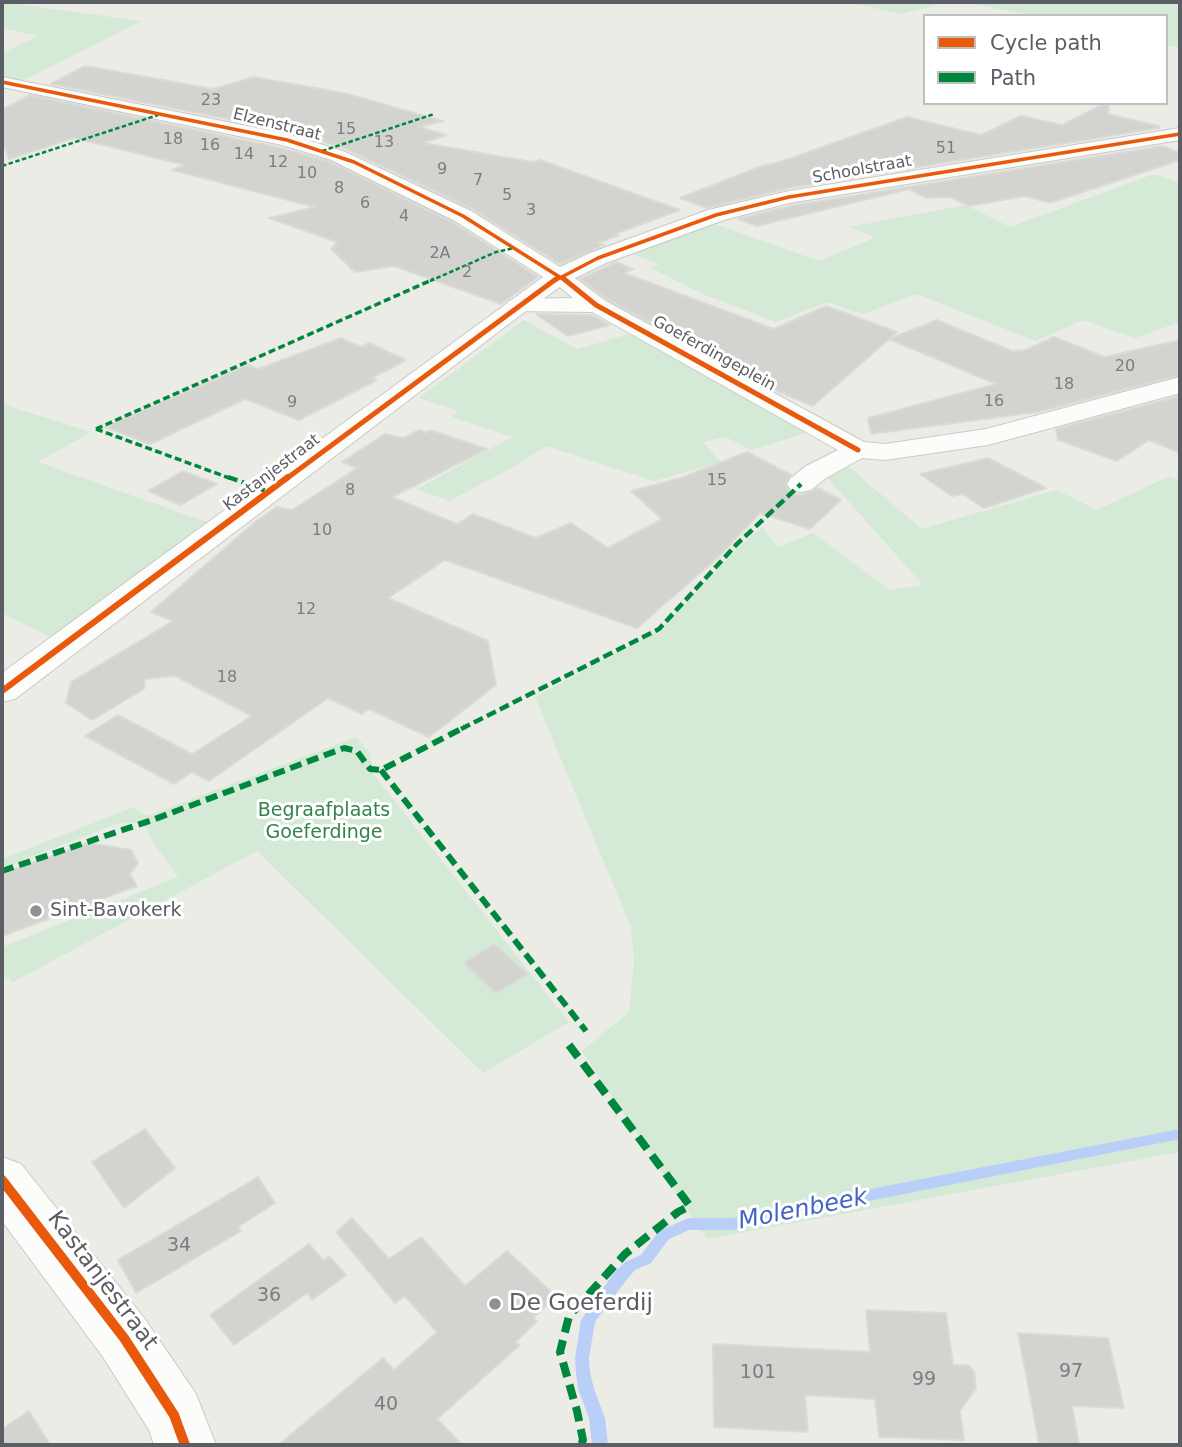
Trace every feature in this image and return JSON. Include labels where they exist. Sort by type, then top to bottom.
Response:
[{"type":"street","name":"Elzenstraat","points":[[2,82],[135,107],[286,140],[336,155],[463,216],[559,277]]},
{"type":"street","name":"Schoolstraat","points":[[559,277],[611,253],[716,215],[762,203],[845,187],[1180,134]]},
{"type":"street","name":"Goeferdingeplein","points":[[559,277],[596,305],[858,450],[885,452],[988,438],[1180,385]]},
{"type":"street","name":"Kastanjestraat","points":[[2,691],[559,277]]},
{"type":"street","name":"Goeferdingeplein","points":[[517,306],[596,305]]},
{"type":"street","name":"Goeferdingeplein","points":[[801,484],[816,472],[858,450]]},
{"type":"street","name":"Kastanjestraat","points":[[2,1180],[124,1338],[174,1415],[185,1445]]},
{"type":"green space","points":[[2,2],[141,21],[18,83],[2,79],[2,53],[39,36],[2,28]]},
{"type":"green space","points":[[846,2],[947,2],[902,14]]},
{"type":"green space","points":[[964,2],[1180,2],[1180,48],[1168,45],[1168,14],[1026,14]]},
{"type":"green space","points":[[1154,174],[1180,183],[1180,322],[1135,338],[1083,320],[1036,341],[917,294],[862,314],[827,302],[776,322],[705,295],[650,268],[660,264],[631,254],[715,224],[819,261],[875,238],[849,227],[966,205],[1010,227]]},
{"type":"green space","points":[[524,320],[577,349],[629,334],[813,431],[751,450],[726,437],[703,442],[721,462],[654,481],[546,446],[512,468],[449,501],[417,489],[512,437],[452,417],[458,411],[419,398]]},
{"type":"green space","points":[[2,404],[91,432],[38,462],[206,522],[52,638],[2,613]]},
{"type":"green space","points":[[844,463],[922,529],[1056,490],[1097,510],[1170,476],[1180,480],[1180,1152],[707,1239],[582,1051],[629,1012],[634,962],[631,927],[535,697],[661,629],[736,550],[762,527],[778,547],[813,533],[890,590],[923,585],[824,474]]},
{"type":"green space","name":"Begraafplaats Goeferdinge","points":[[356,737],[369,751],[374,775],[569,1022],[483,1073],[257,851],[13,982],[2,975],[2,947],[178,877],[151,839],[147,828],[134,822],[117,824],[2,868],[2,859],[134,807],[147,816]]},
{"type":"building","points":[[85,66],[214,89],[253,77],[344,93],[443,121],[419,127],[446,135],[423,143],[533,162],[540,160],[680,210],[615,234],[619,235],[598,243],[604,245],[560,264],[472,209],[344,148],[288,131],[51,84]]},
{"type":"building","points":[[30,95],[281,148],[328,161],[454,223],[538,277],[501,304],[394,266],[355,272],[331,249],[337,242],[269,218],[315,207],[172,170],[185,165],[74,138],[9,159],[2,141],[2,110]]},
{"type":"building","points":[[1102,105],[1109,105],[1108,114],[1159,128],[789,188],[707,208],[680,198],[759,167],[907,117],[981,135],[1021,116],[1062,125]]},
{"type":"building","points":[[1162,146],[1180,153],[1180,160],[1050,203],[1026,196],[968,206],[951,197],[926,198],[909,189],[757,226],[738,219],[790,206]]},
{"type":"building","points":[[616,262],[633,269],[624,273],[774,329],[826,306],[897,332],[813,406],[777,391],[605,298],[580,279]]},
{"type":"building","points":[[536,314],[591,315],[610,325],[568,336]]},
{"type":"building","points":[[937,320],[1012,351],[1026,350],[1054,337],[1105,357],[1180,340],[1180,375],[1038,412],[871,434],[868,418],[996,384],[889,339]]},
{"type":"building","points":[[341,338],[361,347],[369,343],[406,360],[372,378],[377,380],[299,420],[245,399],[150,444],[105,427],[248,365],[258,369]]},
{"type":"building","points":[[1180,396],[1180,453],[1149,440],[1117,461],[1058,440],[1056,429]]},
{"type":"building","points":[[419,430],[426,433],[430,430],[487,449],[392,497],[457,524],[473,514],[536,538],[571,523],[608,548],[662,519],[631,491],[681,478],[747,452],[791,475],[785,483],[790,493],[802,495],[818,488],[841,500],[810,529],[760,513],[714,561],[637,628],[445,560],[388,598],[488,641],[496,685],[429,737],[369,709],[362,714],[328,698],[209,781],[192,772],[174,784],[85,736],[118,715],[192,754],[252,716],[175,676],[145,679],[144,689],[92,720],[66,703],[71,682],[173,621],[151,612],[255,522],[277,507],[292,510],[357,468],[342,462],[385,434],[404,438]]},
{"type":"building","points":[[988,458],[1046,488],[984,508],[962,494],[952,496],[920,474]]},
{"type":"building","points":[[183,471],[217,484],[181,505],[148,491]]},
{"type":"building","name":"Sint-Bavokerk","points":[[88,843],[131,850],[138,863],[130,874],[137,886],[2,936],[2,874]]},
{"type":"building","points":[[494,944],[528,974],[496,993],[464,963]]},
{"type":"building","points":[[145,1129],[175,1168],[124,1208],[92,1162]]},
{"type":"building","points":[[258,1177],[275,1203],[238,1227],[241,1231],[136,1293],[118,1260]]},
{"type":"building","points":[[352,1218],[389,1259],[421,1237],[465,1286],[507,1251],[556,1296],[533,1318],[537,1321],[516,1342],[520,1345],[437,1419],[462,1445],[278,1445],[383,1358],[394,1370],[437,1332],[405,1296],[395,1303],[336,1232]]},
{"type":"building","points":[[309,1244],[323,1260],[329,1256],[346,1275],[312,1300],[307,1293],[234,1345],[210,1315]]},
{"type":"building","points":[[866,1310],[946,1313],[953,1365],[968,1365],[974,1372],[976,1388],[960,1411],[964,1440],[879,1437],[875,1399],[805,1395],[808,1432],[714,1427],[713,1344],[870,1352]]},
{"type":"building","points":[[1018,1333],[1108,1338],[1124,1408],[1072,1406],[1079,1444],[1039,1443]]},
{"type":"building","points":[[29,1411],[50,1445],[2,1445],[2,1429]]},
{"type":"waterway","name":"Molenbeek","points":[[600,1445],[597,1418],[583,1372],[582,1358],[588,1320],[619,1278],[630,1266],[646,1259],[664,1235],[688,1224],[732,1224],[1180,1134]]},
{"type":"marked path","points":[[322,151],[434,114]]},
{"type":"marked path","points":[[2,166],[158,115]]},
{"type":"marked path","points":[[96,429],[496,252],[514,248]]},
{"type":"marked path","points":[[96,429],[269,492]]},
{"type":"marked path","points":[[2,871],[155,819],[344,748],[357,751],[370,769],[381,770],[659,629],[736,545],[801,484]]},
{"type":"marked path","points":[[381,770],[586,1031]]},
{"type":"marked path","points":[[569,1045],[690,1206],[678,1212],[625,1254],[569,1316],[560,1352],[577,1411],[583,1440],[581,1445]]},
{"type":"cycle path","points":[[2,82],[287,140],[354,162],[463,216],[555,272],[596,305],[858,450]]},
{"type":"cycle path","points":[[2,691],[517,306],[559,277],[598,258],[716,215],[789,197],[1180,134]]},
{"type":"cycle path","points":[[2,1180],[124,1338],[174,1415],[185,1445]]},
{"type":"place","name":"Sint-Bavokerk","points":[[36,911]]},
{"type":"place","name":"De Goeferdij","points":[[495,1304]]}]
